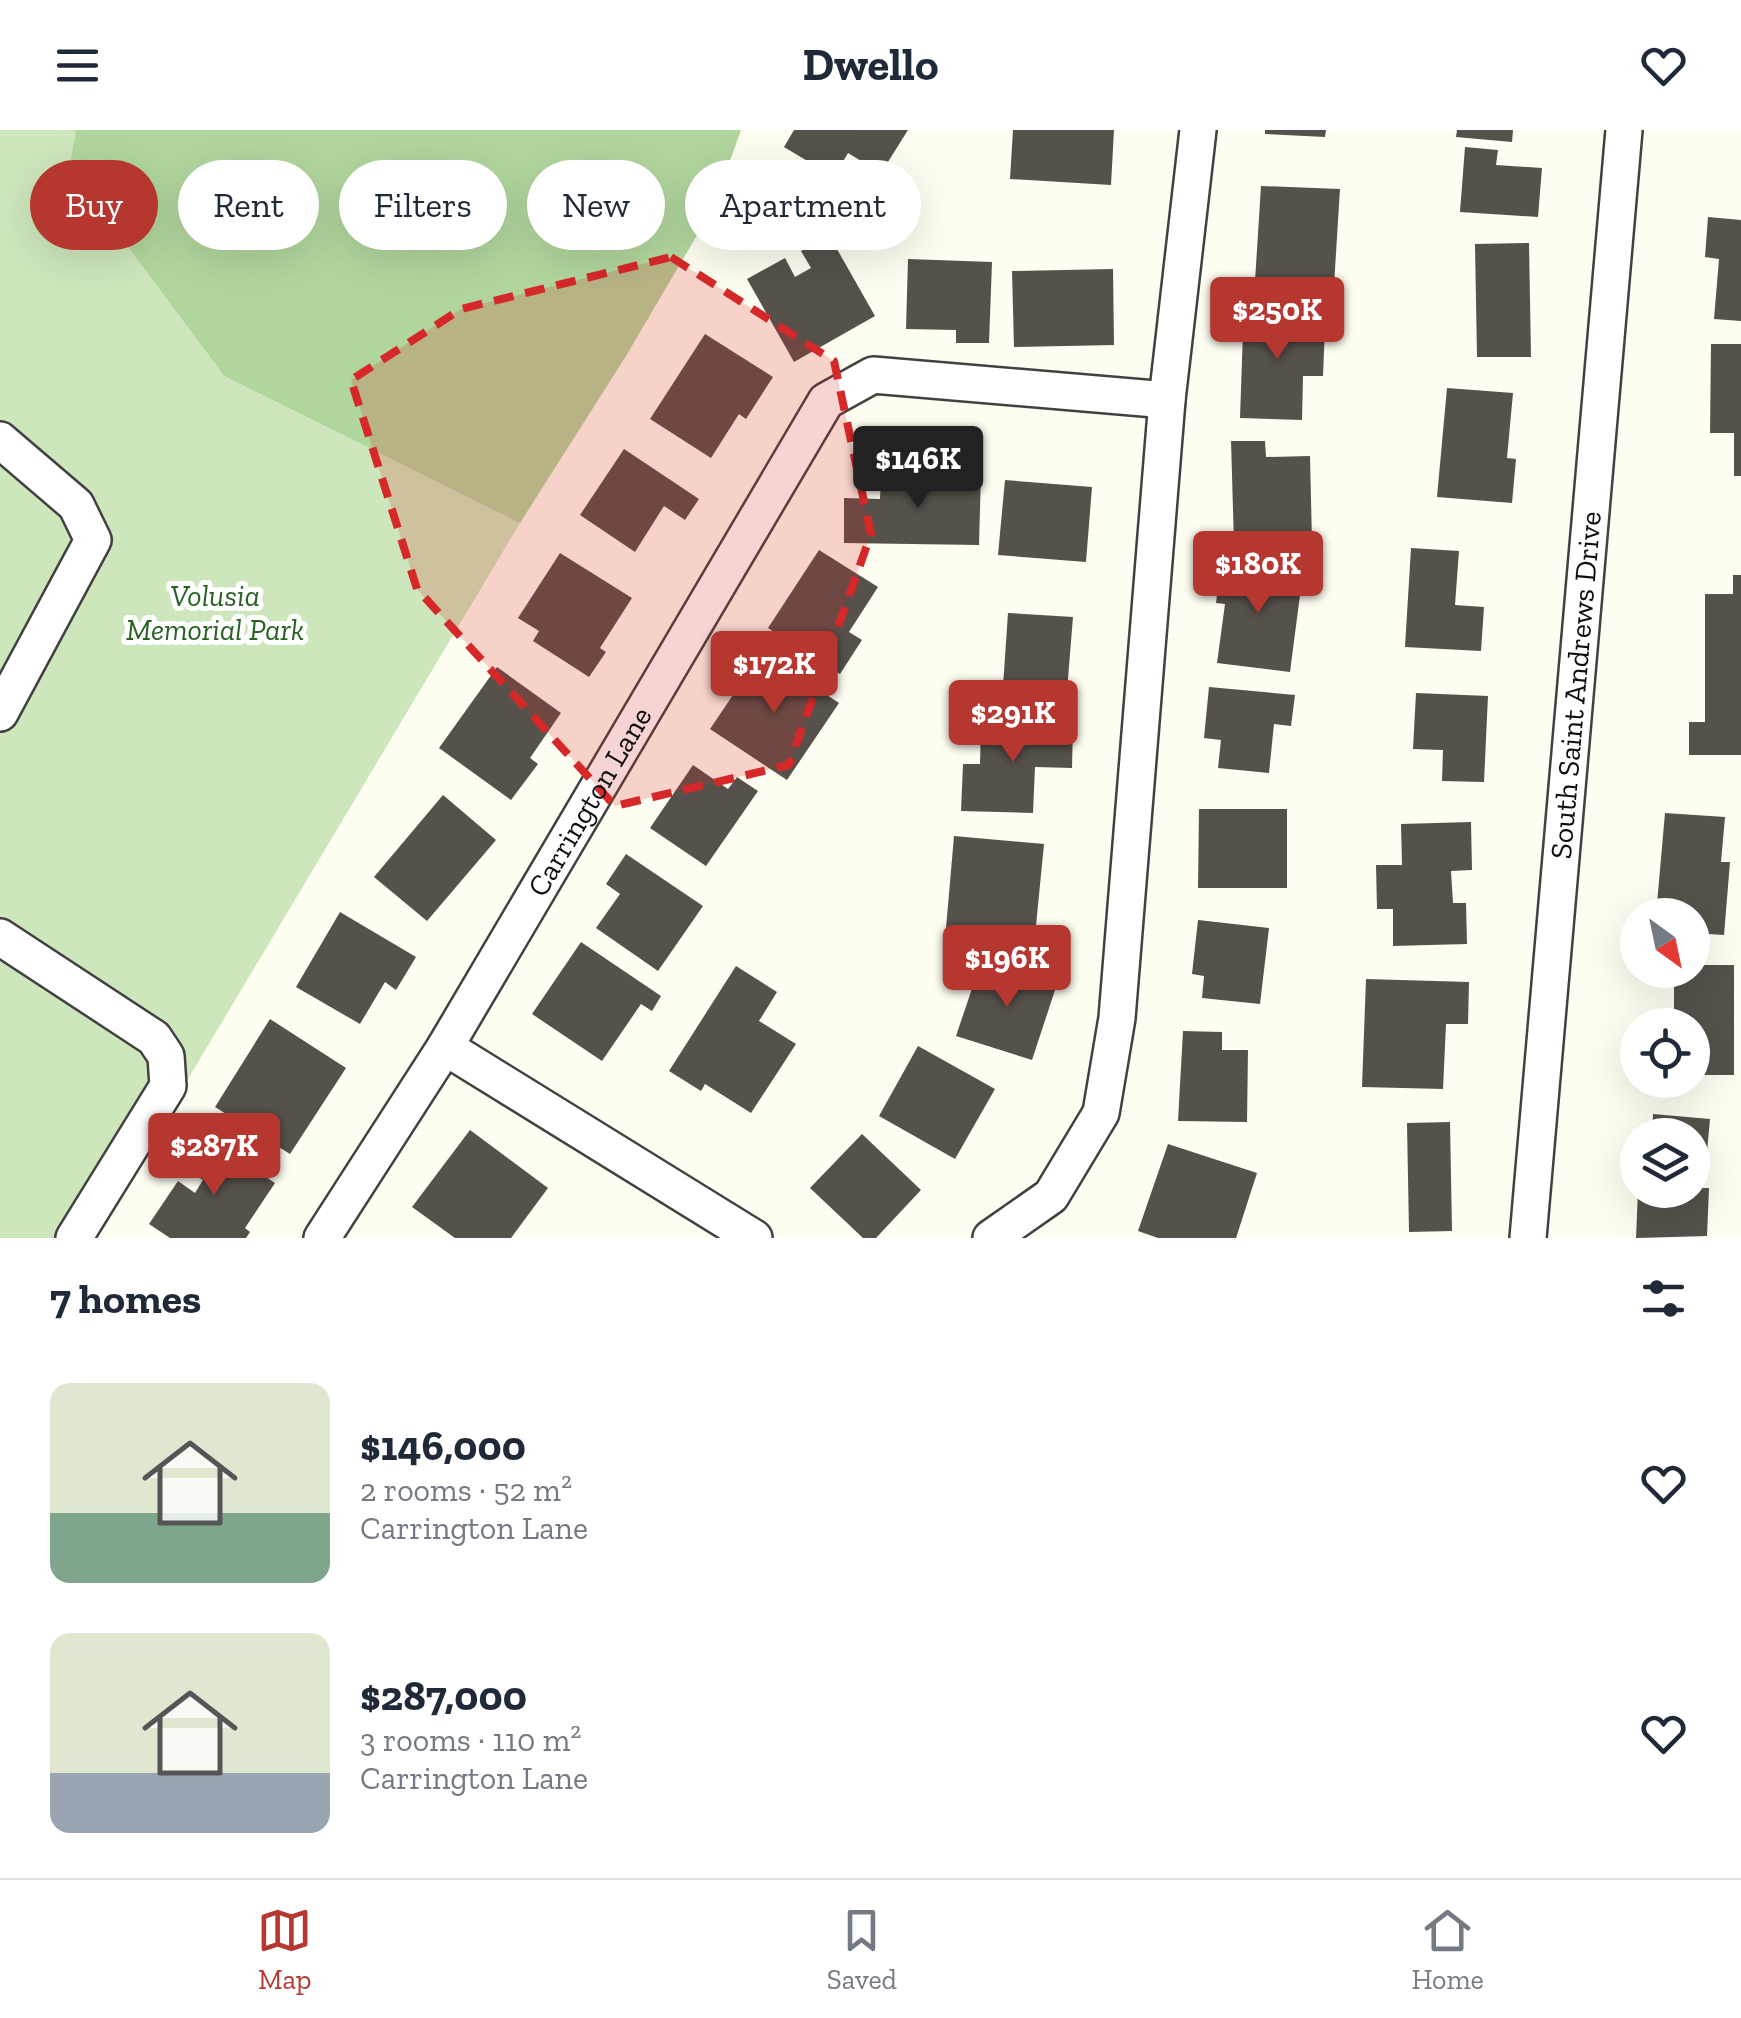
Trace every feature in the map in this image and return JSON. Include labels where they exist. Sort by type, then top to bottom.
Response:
[{"type":"street","points":[[991,1238],[1051,1196],[1102,1113],[1117,1018],[1167,400],[1198,130]]},
{"type":"street","name":"South Saint Andrews Drive","points":[[1528,1238],[1624,130]]},
{"type":"street","name":"Carrington Lane","points":[[322,1238],[445,1048],[826,402],[873,375],[1167,400]]},
{"type":"street","points":[[0,440],[76,505],[94,540],[0,713]]},
{"type":"street","points":[[0,936],[154,1038],[166,1056],[168,1086],[74,1238]]},
{"type":"street","points":[[445,1048],[754,1238]]},
{"type":"highlighted area","points":[[671,257],[834,361],[871,534],[789,765],[615,806],[417,589],[351,380],[461,309]]},
{"type":"green space","name":"Volusia Memorial Park","points":[[0,130],[76,130],[70,160],[30,160],[30,250],[130,250],[224,376],[520,523],[93,1238],[0,1238]]},
{"type":"green space","points":[[76,130],[741,130],[730,160],[685,160],[685,250],[688,250],[520,523],[224,376],[130,250],[158,250],[158,160],[70,160]]},
{"type":"building","points":[[794,130],[908,130],[889,160],[860,160],[848,153],[844,160],[806,160],[784,147]]},
{"type":"building","points":[[1013,130],[1114,130],[1111,185],[1010,179]]},
{"type":"building","points":[[1265,130],[1326,130],[1325,137],[1265,134]]},
{"type":"building","points":[[1457,130],[1513,130],[1512,142],[1456,137]]},
{"type":"building","points":[[1465,147],[1498,150],[1496,165],[1542,168],[1538,217],[1460,212]]},
{"type":"building","points":[[1261,186],[1340,189],[1334,285],[1255,281]]},
{"type":"building","points":[[1708,217],[1741,220],[1741,321],[1714,319],[1719,259],[1705,257]]},
{"type":"building","points":[[1529,243],[1531,357],[1477,357],[1475,244]]},
{"type":"building","points":[[838,250],[875,316],[794,362],[747,279],[785,258],[795,277],[811,268],[801,251]]},
{"type":"building","points":[[908,259],[992,262],[989,343],[956,343],[956,330],[906,329]]},
{"type":"building","points":[[1113,269],[1114,345],[1014,347],[1012,271]]},
{"type":"building","points":[[1244,301],[1283,302],[1282,324],[1325,326],[1323,376],[1303,376],[1302,420],[1240,418]]},
{"type":"building","points":[[705,334],[773,377],[746,419],[739,414],[711,458],[650,419]]},
{"type":"building","points":[[1711,344],[1741,344],[1741,476],[1734,476],[1734,433],[1710,433]]},
{"type":"building","points":[[1447,388],[1513,393],[1507,458],[1516,459],[1512,503],[1437,497]]},
{"type":"building","points":[[1231,441],[1265,441],[1266,457],[1310,456],[1312,542],[1234,544]]},
{"type":"building","points":[[624,449],[699,499],[685,520],[664,506],[635,552],[580,515]]},
{"type":"building","points":[[881,472],[981,473],[979,545],[844,543],[844,498],[880,499]]},
{"type":"building","points":[[1005,480],[1092,487],[1086,562],[998,555]]},
{"type":"building","points":[[1411,548],[1459,551],[1455,605],[1484,607],[1481,651],[1405,647]]},
{"type":"building","points":[[819,550],[878,587],[849,632],[862,640],[840,674],[768,628]]},
{"type":"building","points":[[560,553],[632,598],[600,648],[606,652],[589,677],[533,641],[539,631],[518,618]]},
{"type":"building","points":[[1221,563],[1303,572],[1290,672],[1217,663],[1225,604],[1216,603]]},
{"type":"building","points":[[1733,575],[1741,575],[1741,755],[1689,755],[1689,722],[1705,722],[1705,594],[1733,594]]},
{"type":"building","points":[[1008,613],[1073,617],[1067,691],[1003,686]]},
{"type":"building","points":[[762,652],[839,703],[787,780],[710,729]]},
{"type":"building","points":[[497,667],[561,713],[530,758],[538,764],[511,800],[439,748]]},
{"type":"building","points":[[1209,687],[1295,695],[1291,726],[1274,724],[1269,773],[1218,768],[1221,740],[1204,738]]},
{"type":"building","points":[[1416,693],[1488,696],[1484,782],[1442,781],[1443,750],[1413,749]]},
{"type":"building","points":[[981,722],[1073,725],[1072,768],[1035,767],[1033,813],[961,811],[963,764],[980,764]]},
{"type":"building","points":[[693,765],[728,789],[737,777],[758,791],[706,866],[650,828]]},
{"type":"building","points":[[443,795],[496,840],[427,921],[374,877]]},
{"type":"building","points":[[1199,809],[1287,809],[1287,888],[1198,888]]},
{"type":"building","points":[[1665,813],[1725,817],[1721,862],[1730,862],[1724,935],[1710,934],[1710,898],[1658,898]]},
{"type":"building","points":[[1471,822],[1472,870],[1451,871],[1453,903],[1466,903],[1467,944],[1393,946],[1393,909],[1377,909],[1376,865],[1402,865],[1401,824]]},
{"type":"building","points":[[954,836],[1044,844],[1035,936],[946,928]]},
{"type":"building","points":[[626,854],[703,906],[658,971],[596,928],[620,894],[606,884]]},
{"type":"building","points":[[340,912],[416,957],[396,990],[385,982],[360,1024],[296,987]]},
{"type":"building","points":[[1198,920],[1269,928],[1260,1004],[1202,998],[1204,976],[1192,974]]},
{"type":"building","points":[[581,942],[661,996],[652,1011],[641,1004],[602,1061],[532,1014]]},
{"type":"building","points":[[982,959],[1057,984],[1032,1060],[956,1036]]},
{"type":"building","points":[[1710,965],[1734,965],[1734,1075],[1710,1075],[1710,1008],[1674,1008],[1674,988],[1710,988]]},
{"type":"building","points":[[736,966],[777,992],[759,1021],[796,1044],[751,1113],[705,1084],[701,1091],[669,1071]]},
{"type":"building","points":[[1366,979],[1469,982],[1468,1024],[1446,1024],[1443,1089],[1362,1087]]},
{"type":"building","points":[[270,1019],[346,1068],[290,1154],[215,1107]]},
{"type":"building","points":[[1183,1031],[1222,1032],[1222,1050],[1248,1050],[1247,1122],[1178,1121]]},
{"type":"building","points":[[918,1046],[995,1089],[955,1159],[879,1116]]},
{"type":"building","points":[[1653,1114],[1699,1118],[1653,1118]]},
{"type":"building","points":[[1450,1122],[1452,1231],[1409,1232],[1407,1123]]},
{"type":"building","points":[[470,1130],[548,1188],[511,1238],[455,1238],[412,1207]]},
{"type":"building","points":[[862,1134],[921,1190],[876,1238],[863,1238],[810,1188]]},
{"type":"building","points":[[205,1137],[275,1183],[245,1228],[250,1232],[246,1238],[170,1238],[149,1224],[178,1181],[195,1193],[203,1180],[184,1167]]},
{"type":"building","points":[[1168,1144],[1257,1173],[1236,1238],[1158,1238],[1138,1231]]},
{"type":"building","points":[[1637,1208],[1708,1208],[1707,1236],[1636,1238]]}]
